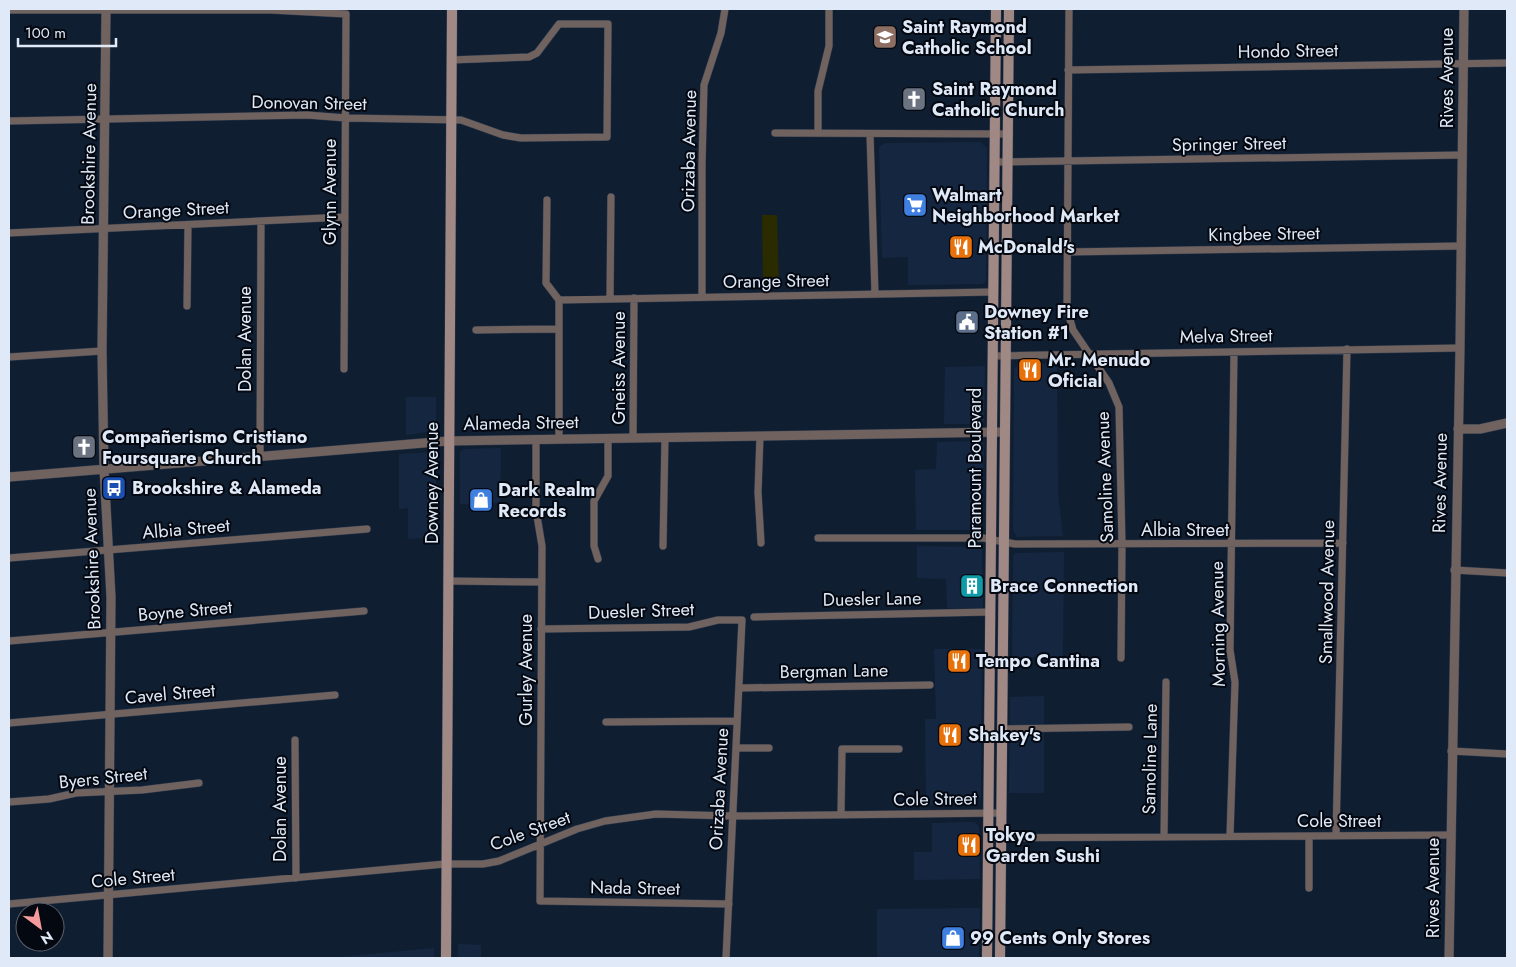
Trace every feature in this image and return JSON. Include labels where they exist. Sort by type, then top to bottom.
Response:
[{"type":"main road","name":"Downey Avenue","points":[[446,958],[445,864],[452,9]]},
{"type":"main road","name":"Paramount Boulevard","points":[[987,958],[996,9]]},
{"type":"main road","name":"Paramount Boulevard","points":[[1000,958],[1009,9]]},
{"type":"main road","points":[[994,292],[999,295],[1006,313]]},
{"type":"street","name":"Orizaba Avenue","points":[[702,297],[704,86],[720,36],[725,9]]},
{"type":"street","points":[[818,133],[818,91],[829,44],[829,9]]},
{"type":"street","name":"Samoline Avenue","points":[[1069,9],[1066,252],[1068,316],[1073,330],[1109,383],[1119,407],[1122,544],[1121,658]]},
{"type":"street","name":"Rives Avenue","points":[[1449,958],[1464,9]]},
{"type":"street","points":[[9,10],[106,10]]},
{"type":"street","name":"Glynn Avenue","points":[[106,10],[271,10],[297,14],[346,14],[344,369]]},
{"type":"street","name":"Brookshire Avenue","points":[[106,10],[102,351],[104,469],[110,551],[111,632],[108,958]]},
{"type":"street","name":"Donovan Street","points":[[9,121],[307,115],[346,118],[461,120],[512,137],[606,137],[608,24],[559,24],[537,53],[524,58],[451,60]]},
{"type":"street","name":"Hondo Street","points":[[1068,70],[1507,63]]},
{"type":"street","points":[[774,133],[1009,134]]},
{"type":"street","points":[[870,134],[875,294]]},
{"type":"street","name":"Springer Street","points":[[996,162],[1463,155]]},
{"type":"street","name":"Gneiss Avenue","points":[[610,299],[611,197]]},
{"type":"street","points":[[547,200],[546,283],[559,300],[559,439]]},
{"type":"street","name":"Orange Street","points":[[9,233],[345,217]]},
{"type":"street","name":"Dolan Avenue","points":[[260,456],[261,221]]},
{"type":"street","points":[[187,306],[188,225]]},
{"type":"street","name":"Kingbee Street","points":[[1066,252],[1461,246]]},
{"type":"street","name":"Orange Street","points":[[559,300],[994,292]]},
{"type":"street","name":"Gneiss Avenue","points":[[634,298],[634,438]]},
{"type":"street","points":[[476,330],[559,329]]},
{"type":"street","name":"Melva Street","points":[[992,356],[1460,348]]},
{"type":"street","name":"Smallwood Avenue","points":[[1336,836],[1347,349]]},
{"type":"street","points":[[9,357],[102,351]]},
{"type":"street","name":"Morning Avenue","points":[[1230,836],[1235,682],[1230,650],[1234,352]]},
{"type":"street","points":[[1458,428],[1480,428],[1507,423]]},
{"type":"street","name":"Alameda Street","points":[[9,477],[448,441],[1005,432]]},
{"type":"street","points":[[760,436],[758,492],[761,543]]},
{"type":"street","points":[[664,546],[665,437]]},
{"type":"street","name":"Gneiss Avenue","points":[[598,559],[594,546],[594,502],[608,476],[608,438]]},
{"type":"street","name":"Gurley Avenue","points":[[536,439],[536,510],[542,542],[540,901]]},
{"type":"street","name":"Albia Street","points":[[9,558],[367,529]]},
{"type":"street","name":"Albia Street","points":[[818,538],[983,538],[1015,544],[1232,545],[1343,543]]},
{"type":"street","points":[[1454,570],[1507,573]]},
{"type":"street","points":[[448,581],[542,582]]},
{"type":"street","name":"Boyne Street","points":[[9,641],[364,611]]},
{"type":"street","name":"Duesler Lane","points":[[754,616],[990,612]]},
{"type":"street","name":"Duesler Street","points":[[541,629],[689,627],[718,620],[742,620]]},
{"type":"street","name":"Orizaba Avenue","points":[[726,958],[742,620]]},
{"type":"street","name":"Samoline Lane","points":[[1164,837],[1166,682]]},
{"type":"street","name":"Bergman Lane","points":[[739,688],[930,685]]},
{"type":"street","name":"Cavel Street","points":[[9,723],[334,695]]},
{"type":"street","points":[[606,722],[737,721]]},
{"type":"street","points":[[1002,729],[1129,726]]},
{"type":"street","name":"Dolan Avenue","points":[[295,740],[296,878]]},
{"type":"street","points":[[736,748],[769,748]]},
{"type":"street","points":[[841,814],[842,749],[899,749]]},
{"type":"street","points":[[1451,751],[1507,754]]},
{"type":"street","name":"Byers Street","points":[[9,802],[199,783]]},
{"type":"street","name":"Cole Street","points":[[9,904],[445,864],[483,864],[499,860],[577,829],[633,816],[656,814],[733,816],[1002,813]]},
{"type":"street","name":"Cole Street","points":[[989,838],[1450,835]]},
{"type":"street","points":[[1309,836],[1309,888]]},
{"type":"street","name":"Nada Street","points":[[540,901],[729,904]]},
{"type":"shaded area","points":[[980,142],[987,148],[986,281],[982,284],[908,285],[908,257],[882,258],[879,147],[885,143]]},
{"type":"shaded area","points":[[762,215],[777,215],[779,286],[763,286]]},
{"type":"shaded area","points":[[1057,363],[1058,494],[1063,536],[1017,537],[1013,531],[1014,369],[1019,364]]},
{"type":"shaded area","points":[[985,366],[984,421],[980,424],[944,424],[945,367]]},
{"type":"shaded area","points":[[406,397],[436,397],[436,431],[406,435]]},
{"type":"shaded area","points":[[980,441],[984,445],[982,526],[975,530],[916,530],[915,470],[936,469],[937,442]]},
{"type":"shaded area","points":[[501,448],[500,503],[460,504],[460,453],[463,449]]},
{"type":"shaded area","points":[[433,452],[436,455],[436,537],[408,539],[408,508],[399,509],[399,454]]},
{"type":"shaded area","points":[[917,546],[982,547],[983,608],[947,608],[946,579],[917,578]]},
{"type":"shaded area","points":[[1064,552],[1063,656],[1012,658],[1013,557],[1015,553]]},
{"type":"shaded area","points":[[934,649],[982,649],[981,797],[974,804],[926,805],[925,719],[936,719]]},
{"type":"shaded area","points":[[1044,696],[1044,793],[1009,793],[1010,697]]},
{"type":"shaded area","points":[[975,822],[979,827],[980,879],[914,880],[914,852],[932,852],[932,823]]},
{"type":"shaded area","points":[[980,908],[979,958],[877,958],[877,909]]},
{"type":"shaded area","points":[[458,944],[481,945],[481,958],[458,958]]},
{"type":"shaded area","points":[[434,948],[434,958],[340,958],[340,957]]},
{"type":"place","name":"Saint Raymond Catholic School","points":[[885,37]]},
{"type":"place","name":"Saint Raymond Catholic Church","points":[[914,99]]},
{"type":"place","name":"Walmart Neighborhood Market","points":[[915,205]]},
{"type":"place","name":"McDonald's","points":[[961,247]]},
{"type":"place","name":"Downey Fire Station #1","points":[[967,322]]},
{"type":"place","name":"Mr. Menudo Oficial","points":[[1030,370]]},
{"type":"place","name":"Compañerismo Cristiano Foursquare Church","points":[[84,447]]},
{"type":"place","name":"Brookshire & Alameda","points":[[114,488]]},
{"type":"place","name":"Dark Realm Records","points":[[481,500]]},
{"type":"place","name":"Brace Connection","points":[[972,586]]},
{"type":"place","name":"Tempo Cantina","points":[[959,661]]},
{"type":"place","name":"Shakey's","points":[[950,735]]},
{"type":"place","name":"Tokyo Garden Sushi","points":[[969,845]]},
{"type":"place","name":"99 Cents Only Stores","points":[[953,938]]}]
